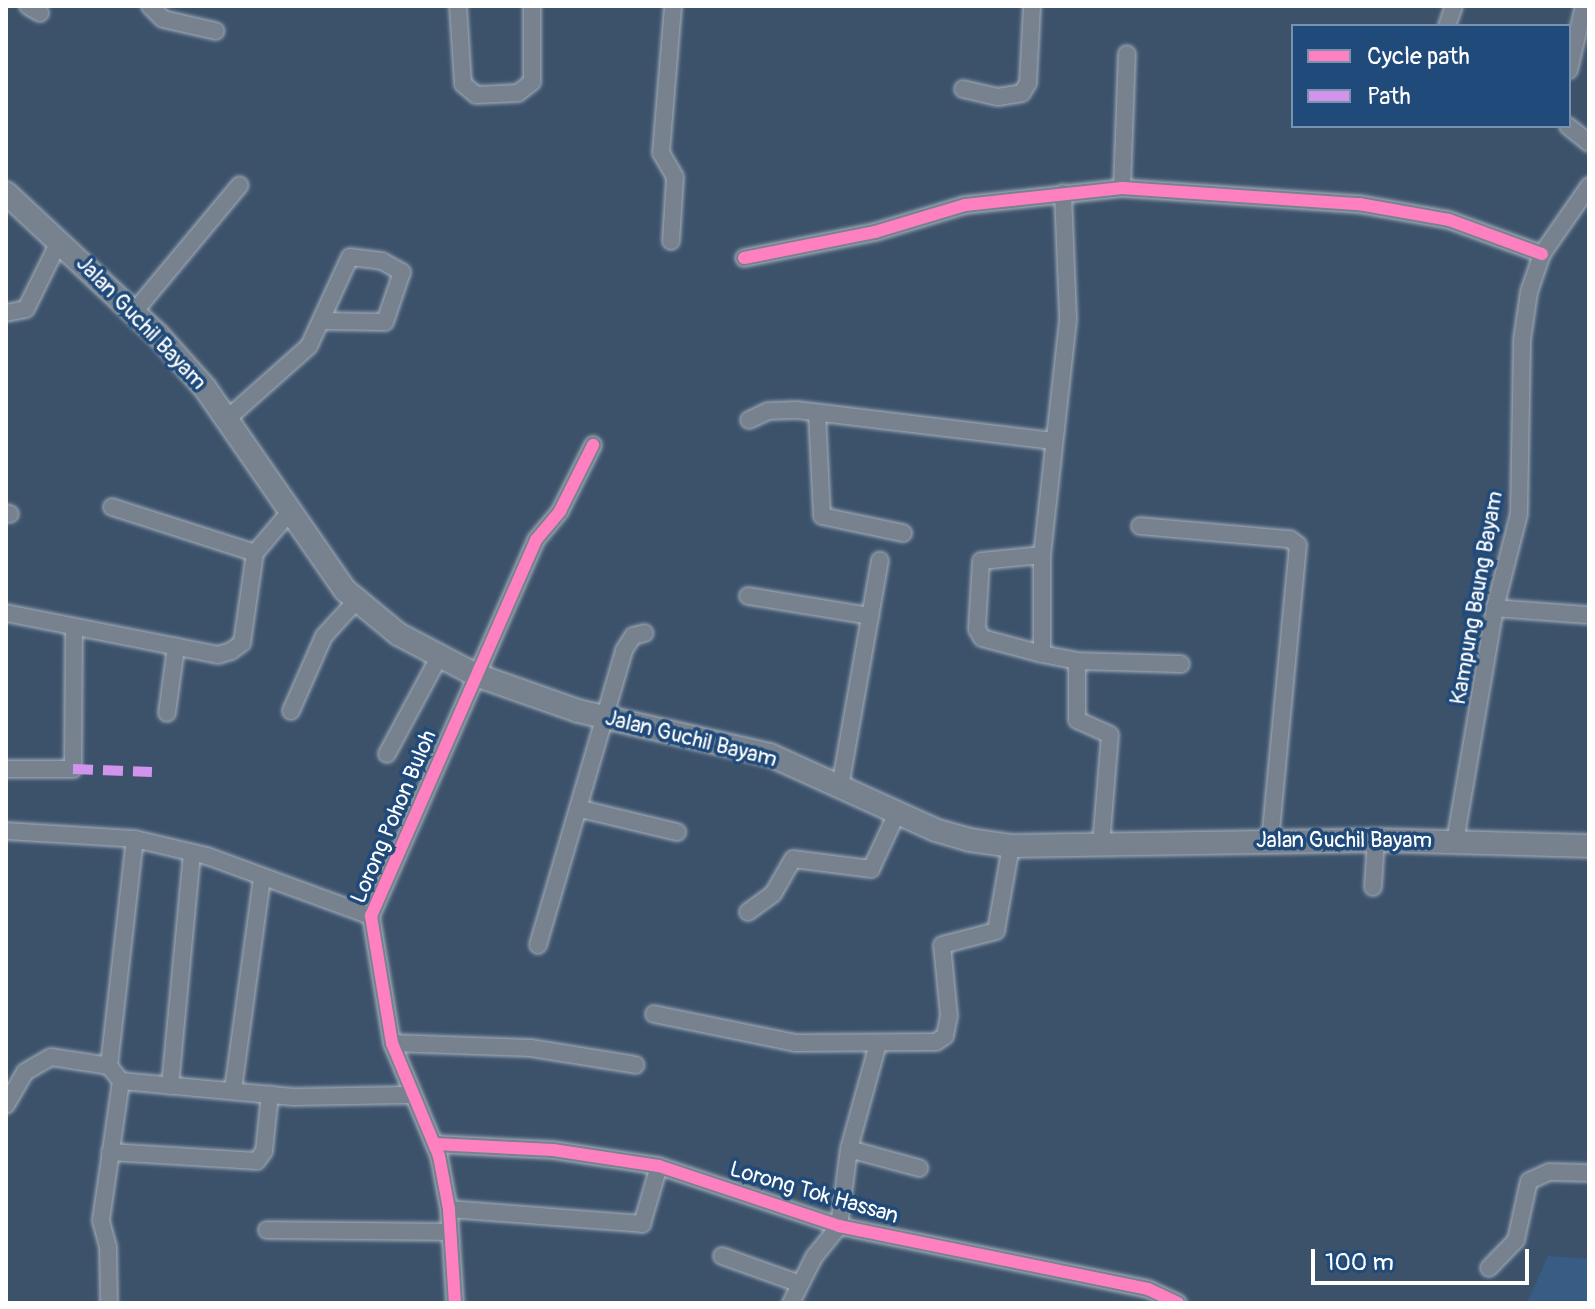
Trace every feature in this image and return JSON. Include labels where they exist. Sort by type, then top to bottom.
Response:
[{"type":"main road","name":"Jalan Guchil Bayam","points":[[6,178],[35,218]]},
{"type":"main road","name":"Jalan Guchil Bayam","points":[[6,193],[134,312],[228,418],[288,514],[356,601],[439,657],[476,675],[531,697],[770,755],[935,830],[1011,846],[1270,840],[1589,846]]},
{"type":"street","points":[[150,6],[163,19],[216,31]]},
{"type":"street","points":[[458,6],[463,84],[476,95],[518,93],[532,82],[532,6]]},
{"type":"street","points":[[671,241],[675,177],[661,153],[673,6]]},
{"type":"street","points":[[963,89],[998,97],[1022,93],[1028,83],[1032,6]]},
{"type":"street","points":[[1571,61],[1584,6]]},
{"type":"street","points":[[1122,188],[1127,54]]},
{"type":"street","points":[[1570,128],[1589,143]]},
{"type":"street","points":[[134,312],[240,185]]},
{"type":"street","name":"Kampung Baung Bayam","points":[[1455,842],[1495,608],[1519,514],[1522,340],[1542,254],[1589,186]]},
{"type":"street","points":[[744,258],[875,232],[965,205],[1122,188],[1359,204],[1449,220],[1542,254]]},
{"type":"street","points":[[1042,654],[1042,555],[1068,320],[1063,193]]},
{"type":"street","points":[[6,313],[26,309],[60,240]]},
{"type":"street","points":[[228,418],[309,346],[350,257],[382,261],[402,272],[385,322],[322,321]]},
{"type":"street","points":[[749,420],[768,411],[817,413],[1053,441]]},
{"type":"street","points":[[817,413],[822,516],[903,533]]},
{"type":"street","name":"Lorong Pohon Buloh","points":[[455,1303],[449,1209],[435,1144],[410,1095],[392,1043],[371,916],[536,540],[560,511],[593,445]]},
{"type":"street","points":[[112,507],[255,553]]},
{"type":"street","points":[[6,613],[218,655],[242,643],[255,553],[288,514]]},
{"type":"street","points":[[1140,526],[1290,539],[1298,545],[1270,840]]},
{"type":"street","points":[[1042,555],[981,561],[977,629],[982,638],[1077,661],[1181,664]]},
{"type":"street","points":[[840,787],[880,560]]},
{"type":"street","points":[[748,596],[870,616]]},
{"type":"street","points":[[291,711],[324,636],[356,601]]},
{"type":"street","points":[[1495,608],[1589,615]]},
{"type":"street","points":[[6,769],[73,769],[74,627]]},
{"type":"street","points":[[538,945],[581,809],[624,650],[633,636],[645,633]]},
{"type":"street","points":[[167,713],[176,647]]},
{"type":"street","points":[[387,754],[439,657]]},
{"type":"street","points":[[1077,661],[1077,720],[1110,735],[1101,845]]},
{"type":"street","points":[[581,809],[677,832]]},
{"type":"street","points":[[748,912],[773,894],[793,859],[871,869],[897,813]]},
{"type":"street","points":[[6,831],[135,839],[192,853],[371,916]]},
{"type":"street","points":[[109,1066],[135,839]]},
{"type":"street","points":[[1373,887],[1376,840]]},
{"type":"street","points":[[654,1014],[795,1043],[936,1042],[945,1036],[949,1016],[942,945],[996,931],[1011,846]]},
{"type":"street","points":[[170,1086],[192,853]]},
{"type":"street","points":[[233,1090],[262,877]]},
{"type":"street","points":[[392,1043],[531,1048],[636,1065]]},
{"type":"street","points":[[791,1303],[798,1283],[839,1226],[849,1149],[878,1044]]},
{"type":"street","points":[[6,1105],[25,1072],[51,1057],[109,1066],[121,1081],[270,1094],[410,1095]]},
{"type":"street","points":[[109,1303],[108,1247],[101,1220],[121,1081]]},
{"type":"street","points":[[110,1152],[257,1161],[264,1151],[270,1094]]},
{"type":"street","name":"Lorong Tok Hassan","points":[[435,1144],[553,1150],[659,1166],[839,1226],[1148,1289],[1178,1303]]},
{"type":"street","points":[[849,1149],[919,1168]]},
{"type":"street","points":[[449,1209],[642,1224],[659,1166]]},
{"type":"street","points":[[1489,1268],[1516,1240],[1529,1181],[1549,1172],[1589,1173]]},
{"type":"street","points":[[267,1230],[450,1232]]},
{"type":"street","points":[[722,1256],[798,1283]]},
{"type":"shaded area","points":[[1548,1256],[1589,1259],[1589,1303],[1527,1303]]},
{"type":"marked path","points":[[73,769],[152,772]]},
{"type":"cycle path","points":[[744,258],[875,232],[965,205],[1122,188],[1359,204],[1449,220],[1542,254]]},
{"type":"cycle path","points":[[455,1303],[449,1209],[439,1156],[392,1043],[371,916],[536,540],[560,511],[593,445]]},
{"type":"cycle path","points":[[435,1144],[553,1150],[659,1166],[839,1226],[1148,1289],[1178,1303]]}]
